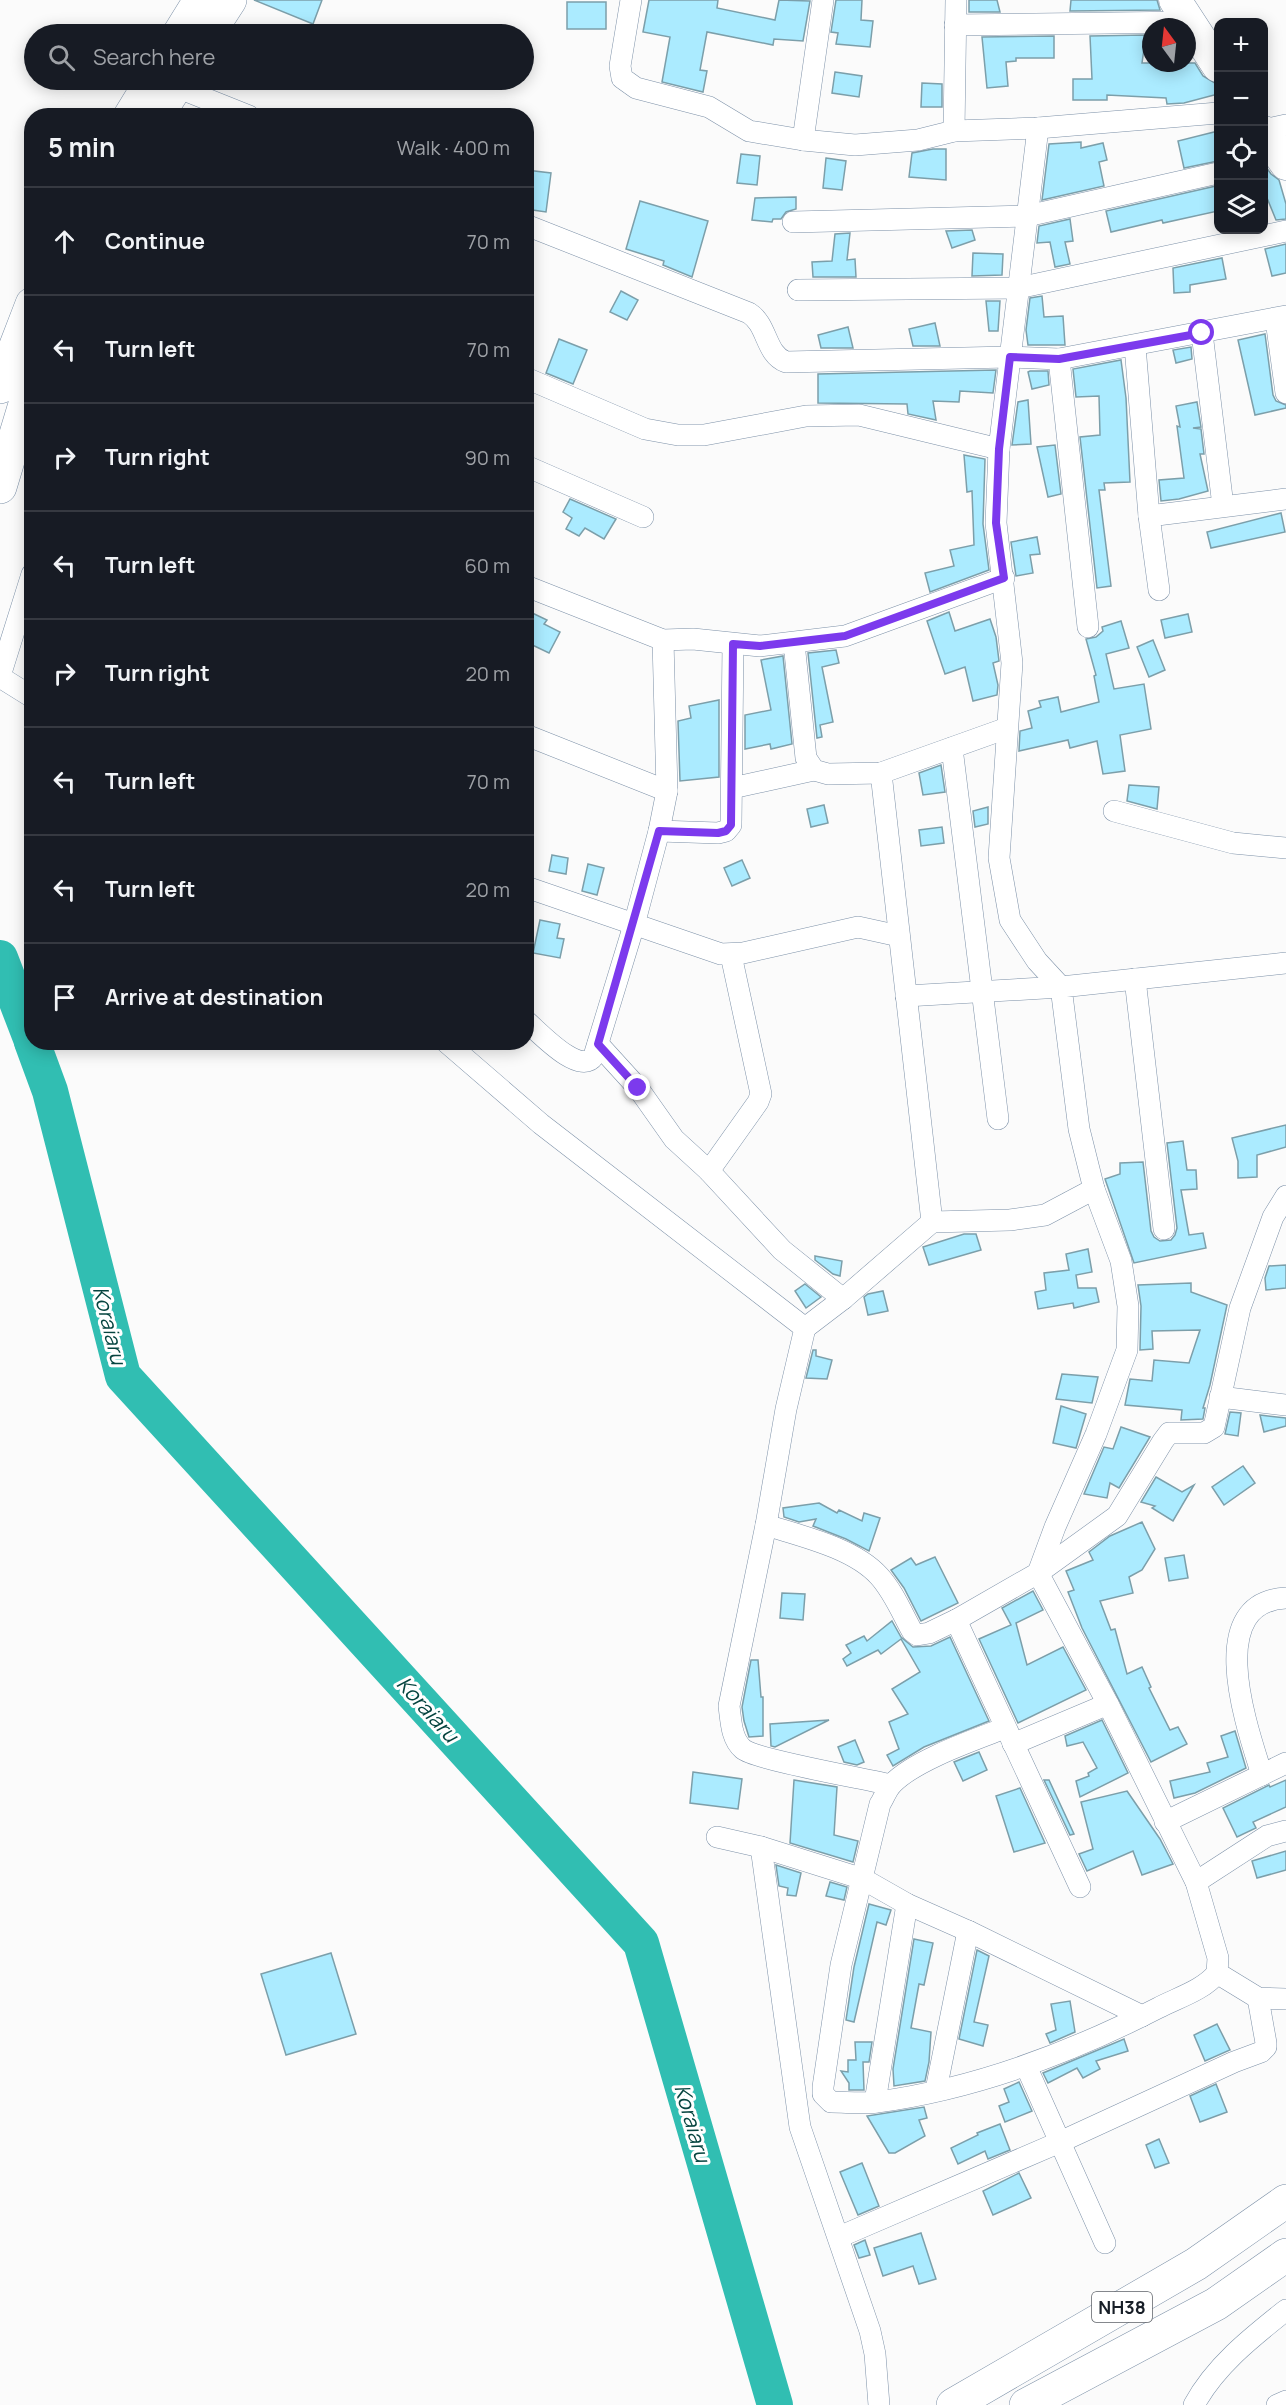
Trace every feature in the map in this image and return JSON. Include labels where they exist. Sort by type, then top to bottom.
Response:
[{"type":"main road","points":[[185,24],[200,0]]},
{"type":"main road","points":[[214,24],[230,0]]},
{"type":"main road","points":[[138,108],[157,90]]},
{"type":"main road","points":[[159,108],[164,90]]},
{"type":"main road","points":[[0,487],[24,354]]},
{"type":"main road","name":"NH38","points":[[953,2405],[1196,2264],[1286,2201]]},
{"type":"main road","name":"NH38","points":[[1026,2405],[1216,2304],[1286,2255]]},
{"type":"street","points":[[631,0],[620,66],[622,78],[645,91],[709,107],[748,131],[855,146],[918,140],[954,131],[1038,128],[1214,113]]},
{"type":"street","points":[[803,140],[823,0]]},
{"type":"street","points":[[954,131],[956,0]]},
{"type":"street","points":[[955,25],[1183,11],[1214,60]]},
{"type":"street","points":[[187,90],[230,108]]},
{"type":"street","points":[[1268,130],[1286,125]]},
{"type":"street","points":[[1038,128],[999,449],[996,523],[1012,663],[999,858],[1010,920],[1036,961],[1061,987],[1079,1129],[1094,1189],[1120,1261],[1128,1306],[1127,1350],[1096,1434],[1055,1527],[1038,1573],[1108,1704],[1196,1882],[1218,1958],[1217,1973],[1205,1984],[1142,2016],[1026,2066],[974,2083],[875,2102],[831,2102],[823,2094],[841,1965],[880,1804],[891,1785],[910,1770],[970,1741],[1009,1736],[1108,1704]]},
{"type":"street","points":[[1268,142],[1277,162]]},
{"type":"street","points":[[793,222],[1027,216],[1214,174]]},
{"type":"street","points":[[534,228],[749,313],[762,324],[778,359],[786,362],[1010,357],[1059,359],[1281,318],[1286,393]]},
{"type":"street","points":[[798,290],[1018,288],[1286,231]]},
{"type":"street","points":[[1202,333],[1223,506]]},
{"type":"street","points":[[1135,346],[1149,516],[1160,590]]},
{"type":"street","points":[[1059,359],[1088,627]]},
{"type":"street","points":[[534,381],[645,429],[678,435],[704,435],[806,416],[859,415],[999,449]]},
{"type":"street","points":[[534,469],[643,517]]},
{"type":"street","points":[[1149,516],[1286,499]]},
{"type":"street","points":[[534,589],[663,640],[693,639],[760,646],[845,636],[1004,578]]},
{"type":"street","points":[[24,600],[0,676],[24,692]]},
{"type":"street","points":[[534,1028],[577,1062],[590,1061],[598,1044],[634,925],[667,791],[663,640]]},
{"type":"street","points":[[794,643],[806,758],[814,770]]},
{"type":"street","points":[[659,831],[718,833],[726,831],[732,822],[733,644]]},
{"type":"street","points":[[732,788],[814,770],[828,774],[880,772],[1007,728]]},
{"type":"street","points":[[534,738],[667,791]]},
{"type":"street","points":[[952,748],[998,1119]]},
{"type":"street","points":[[880,772],[932,1222]]},
{"type":"street","points":[[1114,811],[1233,843],[1286,848]]},
{"type":"street","points":[[534,890],[721,954],[731,955],[858,927],[899,936]]},
{"type":"street","points":[[709,1171],[758,1102],[761,1094],[731,955]]},
{"type":"street","points":[[906,996],[1061,987],[1286,963]]},
{"type":"street","points":[[1135,979],[1164,1229]]},
{"type":"street","points":[[598,1044],[638,1088],[674,1139],[709,1171],[782,1250],[843,1299]]},
{"type":"street","points":[[455,1050],[541,1124],[805,1328]]},
{"type":"street","points":[[891,1785],[744,1751],[736,1741],[729,1706],[766,1525],[786,1409],[805,1328],[843,1299],[932,1222],[1010,1220],[1045,1215],[1094,1189]]},
{"type":"street","points":[[766,1525],[840,1551],[869,1566],[883,1581],[912,1631],[917,1635],[929,1633],[956,1620],[1038,1573],[1117,1516],[1169,1433],[1204,1433],[1214,1427],[1240,1308],[1273,1217],[1286,1196]]},
{"type":"street","points":[[1220,1397],[1286,1405]]},
{"type":"street","points":[[1262,1775],[1243,1715],[1238,1681],[1239,1639],[1246,1619],[1256,1609],[1270,1600],[1286,1598]]},
{"type":"street","points":[[956,1620],[1080,1887]]},
{"type":"street","points":[[1165,1822],[1286,1763]]},
{"type":"street","points":[[1196,1882],[1267,1836],[1286,1831]]},
{"type":"street","points":[[717,1837],[760,1847],[863,1879],[907,1904],[968,1931],[1142,2016]]},
{"type":"street","points":[[760,1847],[800,2127],[870,2331],[875,2354],[879,2405]]},
{"type":"street","points":[[875,2102],[907,1904]]},
{"type":"street","points":[[936,2090],[968,1931]]},
{"type":"street","points":[[1217,1973],[1258,1998],[1286,2000]]},
{"type":"street","points":[[838,2237],[1060,2142],[1234,2062],[1261,2052],[1266,2047],[1266,2043],[1258,1998]]},
{"type":"street","points":[[1026,2066],[1105,2243]]},
{"type":"street","points":[[1194,2405],[1208,2383],[1247,2342],[1286,2310]]},
{"type":"street","points":[[1277,2405],[1286,2401]]},
{"type":"building","points":[[254,0],[322,0],[313,24]]},
{"type":"building","points":[[649,0],[718,0],[717,8],[775,20],[779,0],[810,1],[803,41],[774,39],[773,45],[707,32],[700,70],[707,71],[703,92],[662,82],[670,37],[643,32]]},
{"type":"building","points":[[836,0],[862,0],[861,20],[873,21],[870,47],[836,44],[838,33],[831,32]]},
{"type":"building","points":[[969,0],[997,0],[1000,12],[969,12]]},
{"type":"building","points":[[1071,0],[1157,0],[1160,10],[1070,11]]},
{"type":"building","points":[[567,2],[606,2],[606,29],[567,29]]},
{"type":"building","points":[[1142,35],[1142,72],[1196,72],[1196,65],[1203,76],[1214,82],[1214,95],[1184,103],[1167,104],[1166,98],[1107,95],[1107,100],[1073,100],[1073,79],[1092,79],[1090,36]]},
{"type":"building","points":[[1054,36],[1054,58],[1016,58],[1016,61],[1006,62],[1008,86],[987,88],[982,37]]},
{"type":"building","points":[[835,72],[862,76],[859,97],[832,93]]},
{"type":"building","points":[[922,83],[942,84],[942,107],[921,107]]},
{"type":"building","points":[[1214,132],[1214,162],[1184,168],[1178,141]]},
{"type":"building","points":[[1081,142],[1081,148],[1103,143],[1107,160],[1099,162],[1104,186],[1042,200],[1049,144]]},
{"type":"building","points":[[946,149],[946,180],[909,177],[912,153]]},
{"type":"building","points":[[741,154],[760,156],[757,185],[737,183]]},
{"type":"building","points":[[826,158],[846,161],[842,190],[823,188]]},
{"type":"building","points":[[1268,170],[1279,180],[1286,204],[1286,219],[1276,220],[1268,200]]},
{"type":"building","points":[[534,171],[551,173],[546,212],[534,210]]},
{"type":"building","points":[[1214,186],[1214,212],[1163,223],[1162,220],[1111,232],[1106,211]]},
{"type":"building","points":[[796,197],[796,209],[786,212],[781,219],[773,219],[772,222],[752,220],[755,198]]},
{"type":"building","points":[[640,201],[708,221],[692,277],[663,265],[664,261],[626,249]]},
{"type":"building","points":[[1070,219],[1073,241],[1065,242],[1070,264],[1055,267],[1050,242],[1037,243],[1039,226]]},
{"type":"building","points":[[972,230],[975,240],[952,248],[946,231]]},
{"type":"building","points":[[850,233],[847,260],[855,259],[856,277],[813,277],[812,262],[832,261],[835,234]]},
{"type":"building","points":[[1286,244],[1286,273],[1272,276],[1265,249]]},
{"type":"building","points":[[973,253],[1003,254],[1002,275],[972,276]]},
{"type":"building","points":[[1222,258],[1226,279],[1190,285],[1190,292],[1174,293],[1173,268]]},
{"type":"building","points":[[621,291],[638,300],[627,320],[610,312]]},
{"type":"building","points":[[1042,296],[1044,317],[1063,316],[1065,345],[1028,345],[1026,330],[1030,298]]},
{"type":"building","points":[[986,301],[1000,301],[998,331],[989,331]]},
{"type":"building","points":[[935,323],[940,346],[913,346],[909,329]]},
{"type":"building","points":[[848,327],[853,348],[821,348],[818,335]]},
{"type":"building","points":[[1265,334],[1273,395],[1276,401],[1286,405],[1286,408],[1255,415],[1238,340]]},
{"type":"building","points":[[559,339],[587,350],[573,384],[546,373]]},
{"type":"building","points":[[1191,347],[1192,359],[1176,363],[1173,350]]},
{"type":"building","points":[[1121,360],[1126,398],[1130,482],[1104,483],[1105,490],[1099,490],[1111,586],[1097,588],[1080,437],[1100,435],[1099,396],[1076,397],[1073,369]]},
{"type":"building","points":[[996,370],[993,393],[960,391],[959,402],[933,401],[936,420],[908,414],[907,404],[818,403],[818,374]]},
{"type":"building","points":[[1048,371],[1049,385],[1032,389],[1028,372]]},
{"type":"building","points":[[1028,400],[1031,444],[1012,445],[1018,402]]},
{"type":"building","points":[[1197,402],[1201,427],[1193,428],[1201,429],[1204,454],[1200,454],[1208,491],[1161,501],[1159,480],[1184,478],[1176,406]]},
{"type":"building","points":[[1055,445],[1061,494],[1048,497],[1037,447]]},
{"type":"building","points":[[964,455],[985,459],[983,524],[989,570],[930,592],[925,573],[954,566],[950,550],[974,545],[972,491],[967,492]]},
{"type":"building","points":[[570,499],[616,519],[604,539],[585,528],[579,536],[566,529],[572,518],[563,512]]},
{"type":"building","points":[[1281,513],[1285,532],[1211,548],[1207,532]]},
{"type":"building","points":[[1037,537],[1040,554],[1030,555],[1033,573],[1016,576],[1011,542]]},
{"type":"building","points":[[949,612],[955,631],[990,619],[996,637],[999,661],[993,663],[998,685],[997,695],[973,701],[965,667],[945,674],[927,621]]},
{"type":"building","points":[[534,614],[547,620],[544,624],[560,632],[549,653],[534,646]]},
{"type":"building","points":[[1188,614],[1192,632],[1165,638],[1161,620]]},
{"type":"building","points":[[1121,621],[1129,648],[1106,654],[1114,689],[1144,684],[1151,729],[1120,735],[1125,771],[1103,774],[1097,741],[1070,748],[1068,740],[1019,751],[1020,731],[1032,728],[1028,711],[1041,707],[1039,701],[1058,697],[1061,712],[1099,702],[1094,676],[1096,675],[1086,639],[1096,637],[1103,631],[1102,627]]},
{"type":"building","points":[[1153,640],[1165,670],[1149,677],[1137,647]]},
{"type":"building","points":[[836,650],[839,663],[822,667],[833,722],[820,725],[822,737],[817,738],[808,653]]},
{"type":"building","points":[[783,656],[792,744],[771,749],[770,744],[745,749],[745,715],[771,710],[761,660]]},
{"type":"building","points":[[719,700],[719,777],[680,781],[678,721],[691,718],[689,706]]},
{"type":"building","points":[[941,765],[945,792],[923,795],[919,773]]},
{"type":"building","points":[[1129,785],[1159,787],[1157,809],[1127,801]]},
{"type":"building","points":[[824,805],[828,823],[811,827],[807,809]]},
{"type":"building","points":[[988,807],[988,824],[975,827],[973,811]]},
{"type":"building","points":[[942,827],[944,843],[921,846],[919,830]]},
{"type":"building","points":[[552,855],[568,858],[566,874],[549,871]]},
{"type":"building","points":[[742,860],[750,878],[732,886],[724,868]]},
{"type":"building","points":[[588,864],[604,868],[597,895],[582,891]]},
{"type":"building","points":[[540,920],[560,924],[557,938],[564,939],[560,958],[534,953]]},
{"type":"building","points":[[1286,1125],[1286,1147],[1257,1155],[1257,1177],[1238,1178],[1238,1161],[1232,1138]]},
{"type":"building","points":[[1183,1141],[1187,1170],[1196,1170],[1197,1189],[1181,1190],[1189,1235],[1203,1233],[1206,1248],[1134,1263],[1105,1179],[1120,1174],[1120,1163],[1143,1162],[1151,1231],[1160,1241],[1171,1240],[1177,1228],[1167,1143]]},
{"type":"building","points":[[964,1234],[976,1234],[981,1250],[929,1265],[923,1247]]},
{"type":"building","points":[[1088,1249],[1092,1272],[1076,1275],[1078,1288],[1096,1288],[1099,1302],[1074,1308],[1073,1303],[1038,1309],[1035,1292],[1046,1290],[1044,1273],[1069,1270],[1066,1254]]},
{"type":"building","points":[[815,1256],[842,1261],[840,1276],[833,1274],[815,1260]]},
{"type":"building","points":[[1286,1265],[1286,1288],[1266,1290],[1265,1278],[1269,1266]]},
{"type":"building","points":[[1191,1283],[1191,1292],[1227,1305],[1203,1408],[1205,1408],[1203,1419],[1181,1420],[1182,1410],[1125,1405],[1130,1379],[1152,1381],[1154,1360],[1189,1363],[1200,1330],[1152,1331],[1153,1349],[1140,1350],[1141,1306],[1138,1285]]},
{"type":"building","points":[[805,1284],[821,1297],[806,1308],[795,1291]]},
{"type":"building","points":[[883,1291],[888,1311],[868,1315],[864,1297]]},
{"type":"building","points":[[813,1350],[816,1350],[816,1356],[832,1360],[827,1379],[806,1378]]},
{"type":"building","points":[[1062,1374],[1098,1377],[1092,1403],[1056,1399]]},
{"type":"building","points":[[1061,1406],[1086,1414],[1076,1448],[1053,1443]]},
{"type":"building","points":[[1230,1412],[1241,1413],[1238,1436],[1225,1434]]},
{"type":"building","points":[[1260,1415],[1286,1418],[1286,1426],[1264,1432]]},
{"type":"building","points":[[1121,1427],[1150,1437],[1119,1488],[1110,1483],[1107,1498],[1084,1494],[1104,1447],[1113,1449]]},
{"type":"building","points":[[1243,1466],[1255,1483],[1224,1505],[1212,1487]]},
{"type":"building","points":[[1156,1477],[1182,1492],[1194,1485],[1173,1521],[1152,1508],[1155,1506],[1141,1502]]},
{"type":"building","points":[[819,1503],[837,1513],[839,1510],[862,1521],[864,1513],[880,1518],[869,1551],[813,1526],[816,1519],[799,1522],[784,1517],[783,1508]]},
{"type":"building","points":[[1142,1522],[1155,1549],[1142,1570],[1129,1577],[1133,1593],[1100,1601],[1111,1630],[1115,1629],[1127,1674],[1142,1667],[1151,1687],[1149,1688],[1170,1730],[1178,1727],[1187,1744],[1151,1762],[1082,1628],[1068,1592],[1074,1590],[1066,1571],[1093,1560],[1089,1552],[1110,1536]]},
{"type":"building","points":[[1184,1555],[1188,1578],[1169,1581],[1165,1558]]},
{"type":"building","points":[[935,1557],[958,1603],[921,1621],[904,1588],[891,1570],[911,1558],[916,1565]]},
{"type":"building","points":[[1033,1591],[1043,1610],[1016,1623],[1027,1665],[1063,1647],[1086,1690],[1018,1723],[979,1639],[1011,1625],[1002,1608]]},
{"type":"building","points":[[782,1593],[805,1594],[803,1620],[780,1618]]},
{"type":"building","points":[[892,1621],[901,1637],[913,1647],[931,1646],[950,1637],[989,1721],[924,1747],[893,1766],[887,1755],[899,1749],[889,1722],[908,1714],[892,1689],[920,1672],[901,1639],[881,1654],[878,1650],[847,1666],[843,1659],[851,1653],[846,1645],[864,1636],[867,1641]]},
{"type":"building","points":[[751,1660],[758,1660],[761,1697],[763,1697],[763,1736],[749,1737],[742,1707]]},
{"type":"building","points":[[829,1720],[775,1747],[771,1746],[770,1724]]},
{"type":"building","points":[[1102,1720],[1128,1773],[1080,1797],[1076,1781],[1089,1776],[1088,1773],[1097,1768],[1083,1742],[1067,1746],[1065,1736]]},
{"type":"building","points":[[1235,1731],[1246,1768],[1195,1793],[1174,1798],[1170,1781],[1210,1772],[1207,1763],[1228,1757],[1221,1736]]},
{"type":"building","points":[[855,1740],[864,1762],[857,1765],[844,1762],[838,1747]]},
{"type":"building","points":[[979,1752],[987,1770],[963,1781],[954,1762]]},
{"type":"building","points":[[693,1772],[742,1779],[738,1809],[690,1803]]},
{"type":"building","points":[[794,1780],[837,1787],[834,1835],[858,1841],[853,1862],[790,1843]]},
{"type":"building","points":[[1044,1780],[1049,1780],[1074,1834],[1070,1835]]},
{"type":"building","points":[[1286,1780],[1286,1807],[1253,1822],[1256,1828],[1237,1837],[1223,1808],[1269,1785],[1270,1787]]},
{"type":"building","points":[[1020,1788],[1045,1843],[1014,1852],[996,1796]]},
{"type":"building","points":[[1127,1791],[1160,1839],[1173,1864],[1142,1875],[1133,1851],[1087,1871],[1079,1854],[1093,1849],[1081,1802]]},
{"type":"building","points":[[1286,1851],[1286,1870],[1257,1878],[1252,1861]]},
{"type":"building","points":[[776,1865],[801,1873],[796,1896],[787,1895],[788,1888],[779,1886]]},
{"type":"building","points":[[830,1882],[847,1887],[844,1900],[826,1896]]},
{"type":"building","points":[[869,1904],[891,1910],[886,1925],[877,1922],[854,2022],[846,2020],[854,1967]]},
{"type":"building","points":[[914,1939],[933,1943],[924,1985],[919,1984],[911,2028],[931,2032],[929,2062],[925,2081],[894,2086],[893,2069]]},
{"type":"building","points":[[977,1950],[989,1956],[974,2022],[988,2025],[983,2046],[959,2039]]},
{"type":"building","points":[[331,1953],[356,2034],[286,2055],[261,1974]]},
{"type":"building","points":[[1070,2001],[1075,2032],[1050,2043],[1046,2034],[1056,2030],[1051,2004]]},
{"type":"building","points":[[1217,2024],[1230,2050],[1205,2061],[1194,2035]]},
{"type":"building","points":[[1124,2039],[1128,2051],[1096,2061],[1100,2069],[1083,2078],[1077,2068],[1048,2083],[1043,2073]]},
{"type":"building","points":[[855,2042],[872,2042],[869,2062],[863,2062],[864,2090],[849,2090],[849,2083],[841,2071],[848,2072],[848,2060],[856,2060]]},
{"type":"building","points":[[1019,2082],[1032,2111],[1005,2122],[999,2106],[1009,2102],[1004,2089]]},
{"type":"building","points":[[1216,2084],[1227,2112],[1200,2122],[1190,2096]]},
{"type":"building","points":[[924,2107],[927,2118],[919,2120],[925,2136],[895,2153],[889,2153],[867,2116]]},
{"type":"building","points":[[1000,2124],[1010,2150],[988,2159],[985,2151],[958,2164],[951,2148],[978,2135],[977,2133]]},
{"type":"building","points":[[1159,2139],[1169,2163],[1155,2168],[1146,2145]]},
{"type":"building","points":[[862,2163],[879,2206],[858,2215],[840,2172]]},
{"type":"building","points":[[1019,2173],[1031,2198],[993,2215],[983,2191]]},
{"type":"building","points":[[921,2233],[936,2279],[919,2284],[913,2266],[883,2276],[874,2248]]},
{"type":"building","points":[[865,2240],[870,2255],[859,2258],[854,2245]]},
{"type":"waterway","name":"Koraiaru","points":[[0,958],[24,1020]]},
{"type":"waterway","name":"Koraiaru","points":[[35,1050],[50,1091],[123,1376],[641,1943],[775,2405]]},
{"type":"route","points":[[638,1088],[598,1044],[634,925],[659,831],[718,833],[726,831],[731,825],[733,644],[760,646],[845,636],[1004,578],[996,523],[999,449],[1010,357],[1059,359],[1202,333]]}]
